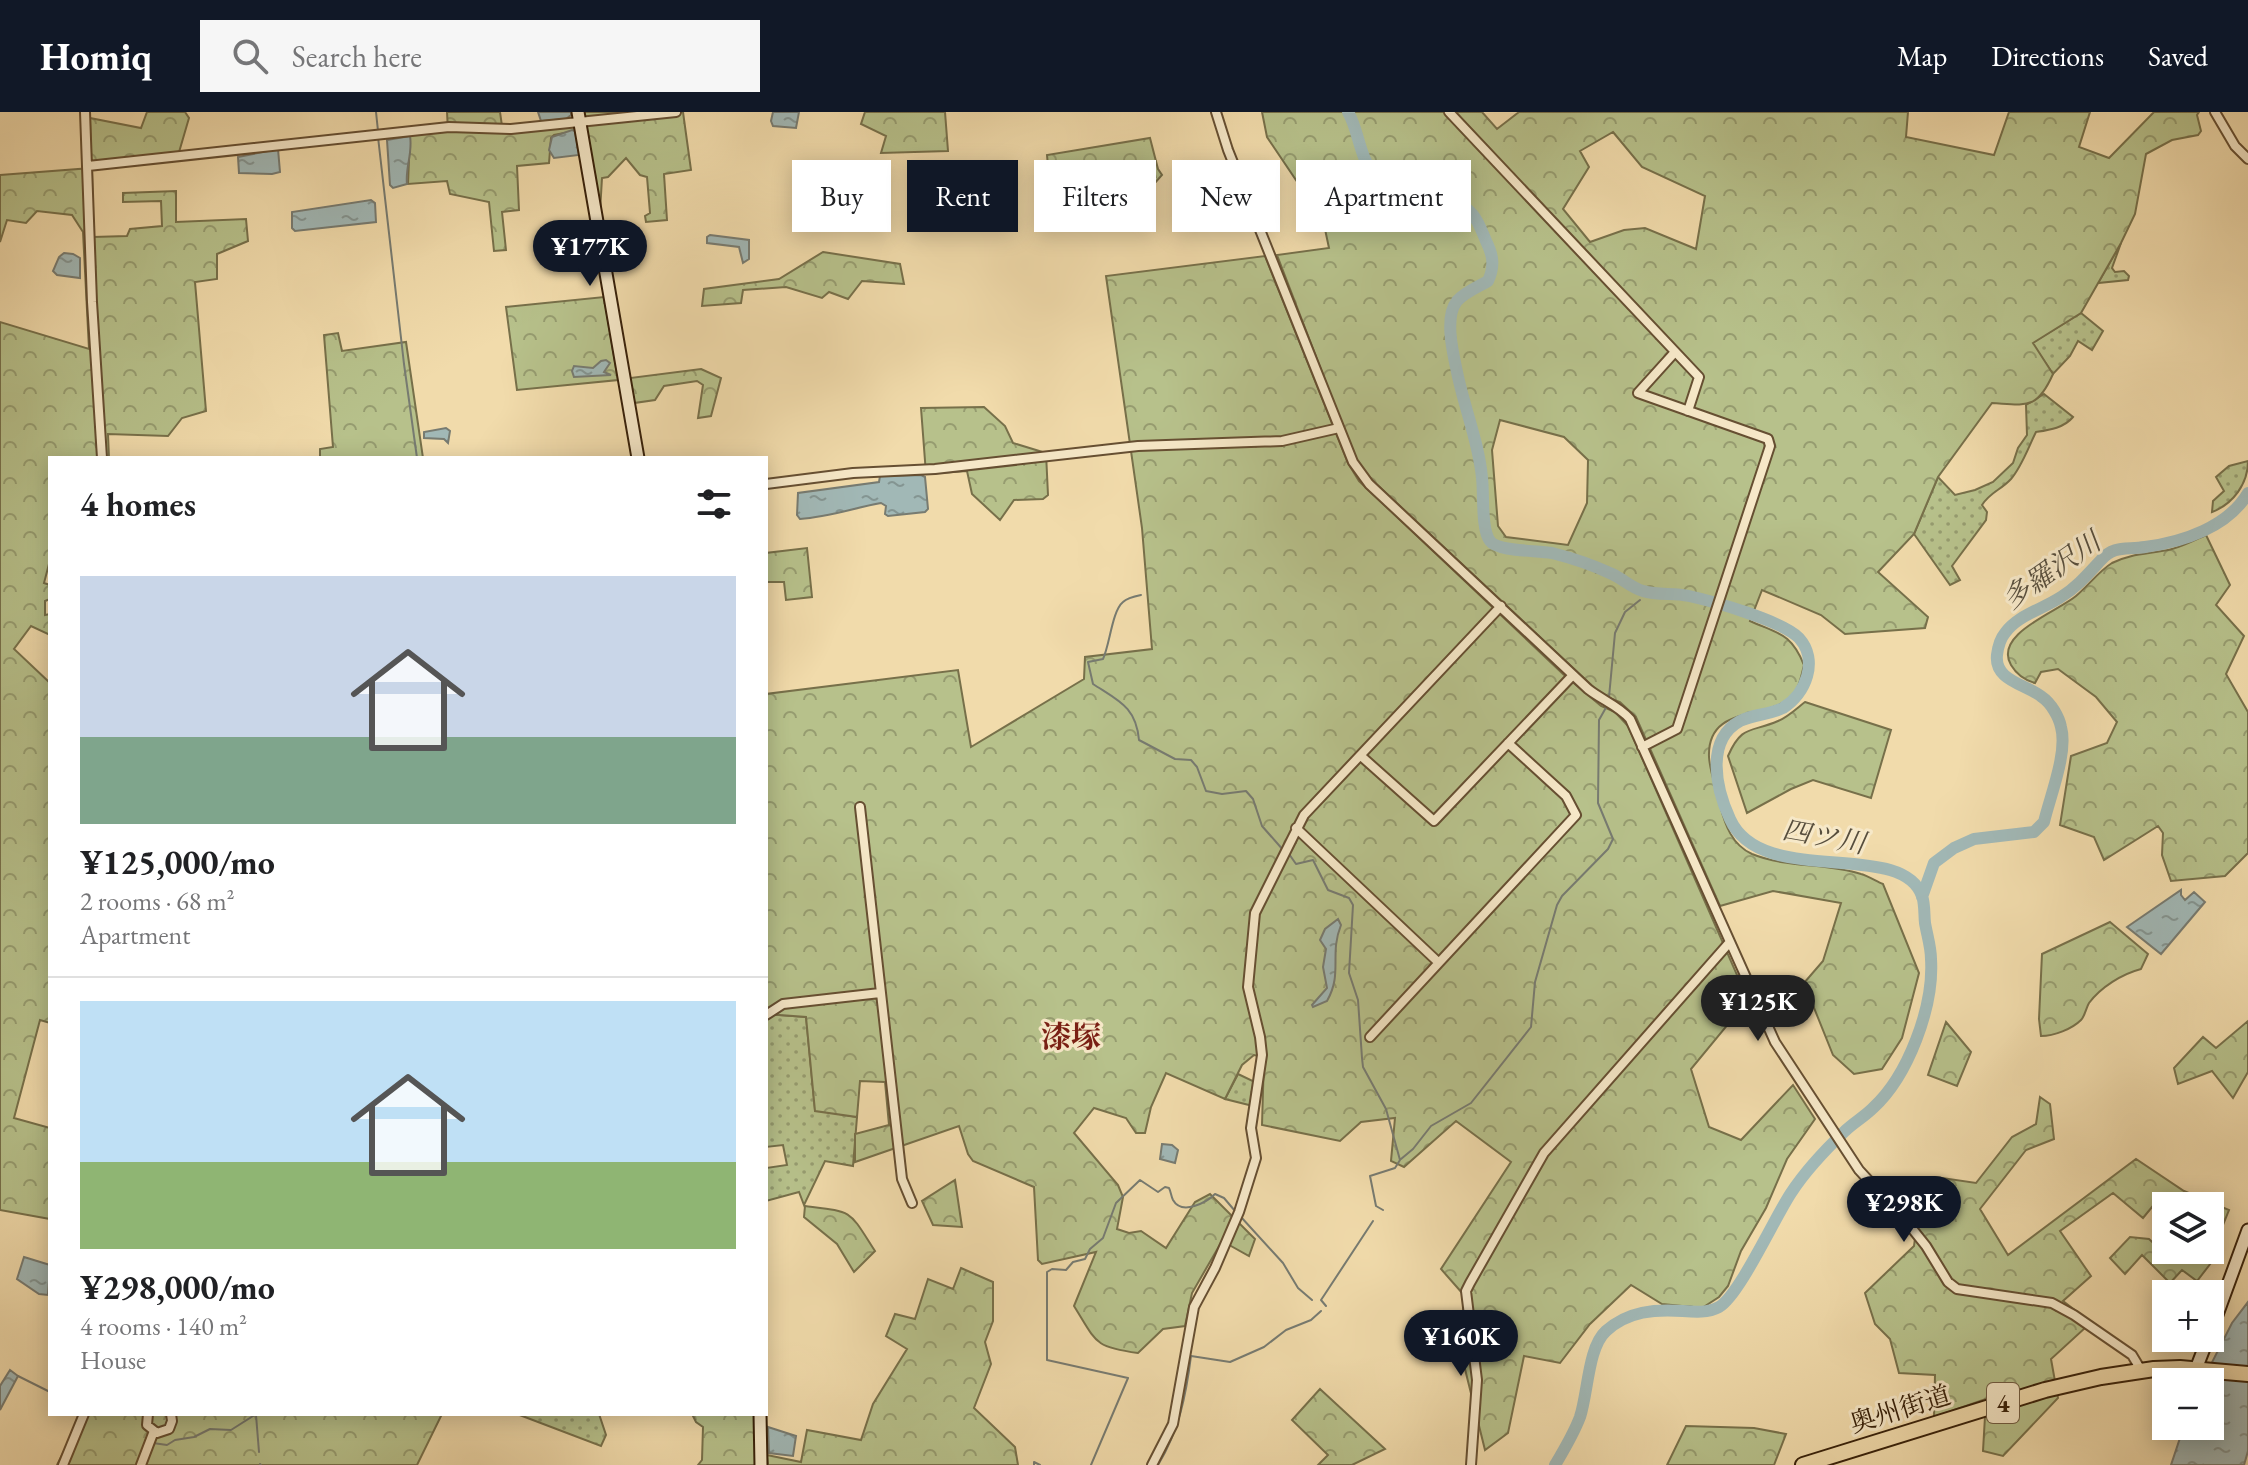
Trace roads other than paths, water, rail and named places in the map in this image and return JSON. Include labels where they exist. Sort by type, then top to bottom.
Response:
[{"type":"highway","name":"奥州街道","points":[[1803,1465],[2045,1390],[2152,1370]]},
{"type":"highway","name":"奥州街道","points":[[2224,1371],[2248,1374]]},
{"type":"street","points":[[85,112],[102,456]]},
{"type":"street","points":[[88,166],[449,127],[511,129],[578,117],[676,112]]},
{"type":"street","points":[[1216,112],[1228,150],[1353,462],[1367,482],[1573,675],[1601,700],[1625,713],[1775,1042],[1849,1157],[1906,1221],[1948,1282],[1957,1289],[2052,1303],[2132,1355],[2141,1370]]},
{"type":"street","points":[[1449,112],[1699,377],[1688,411]]},
{"type":"street","points":[[2215,112],[2235,146],[2248,159]]},
{"type":"street","points":[[578,117],[638,456]]},
{"type":"street","points":[[1642,747],[1677,729],[1771,442],[1638,393],[1675,352]]},
{"type":"street","points":[[768,484],[1138,446],[1282,441],[1339,428]]},
{"type":"street","points":[[1152,1465],[1173,1424],[1194,1307],[1239,1212],[1256,1158],[1251,1128],[1262,1055],[1248,987],[1252,923],[1269,881],[1304,815],[1501,606]]},
{"type":"street","points":[[1361,756],[1434,821],[1573,675]]},
{"type":"street","points":[[1370,1037],[1576,815],[1566,796],[1508,743]]},
{"type":"street","points":[[860,807],[902,1179],[912,1203]]},
{"type":"street","points":[[1296,828],[1438,962]]},
{"type":"street","points":[[1471,1465],[1477,1380],[1466,1291],[1544,1153],[1729,943]]},
{"type":"street","points":[[768,1014],[783,1004],[880,993]]},
{"type":"street","points":[[2224,1295],[2248,1230]]},
{"type":"street","points":[[63,1465],[83,1416]]},
{"type":"street","points":[[148,1416],[147,1425],[162,1433],[169,1429],[171,1416]]},
{"type":"street","points":[[760,1416],[761,1465]]},
{"type":"street","points":[[141,1465],[154,1431]]},
{"type":"water","points":[[538,112],[571,112],[571,115],[566,119],[541,121]]},
{"type":"water","points":[[773,112],[799,112],[796,128],[773,126]]},
{"type":"water","points":[[575,131],[579,155],[554,158],[549,150],[552,137]]},
{"type":"water","points":[[410,136],[407,184],[393,188],[390,185],[387,140]]},
{"type":"water","points":[[278,149],[280,172],[239,173],[238,157]]},
{"type":"water","points":[[371,200],[375,203],[376,222],[295,231],[292,228],[292,212]]},
{"type":"water","points":[[710,235],[749,240],[749,259],[743,263],[739,247],[707,243]]},
{"type":"water","points":[[64,253],[80,258],[80,278],[57,275],[53,271]]},
{"type":"water","points":[[606,360],[610,363],[604,372],[611,375],[574,377],[574,366],[593,368]]},
{"type":"water","points":[[446,428],[450,431],[448,443],[444,439],[424,438],[424,432]]},
{"type":"water","points":[[880,476],[925,477],[928,509],[925,512],[888,516],[885,514],[886,506],[881,503],[810,518],[800,519],[797,515],[798,493],[879,482]]},
{"type":"water","points":[[2181,890],[2185,900],[2194,892],[2205,902],[2161,954],[2127,927]]},
{"type":"water","points":[[1338,919],[1341,925],[1332,991],[1327,1001],[1313,1007],[1327,988],[1323,967],[1326,949],[1320,940],[1325,929]]},
{"type":"water","points":[[1162,1144],[1172,1145],[1178,1150],[1175,1163],[1160,1159]]},
{"type":"water","points":[[24,1257],[48,1264],[48,1295],[39,1294],[17,1279]]},
{"type":"water","points":[[2248,1302],[2248,1451],[2244,1465],[2171,1465],[2179,1440],[2224,1440],[2224,1368],[2209,1368],[2217,1352],[2224,1352],[2224,1339]]},
{"type":"water","points":[[10,1370],[18,1376],[0,1410],[0,1386]]},
{"type":"water","points":[[768,1427],[796,1436],[793,1456],[769,1453]]},
{"type":"waterway","points":[[376,112],[378,131]]},
{"type":"waterway","name":"四ツ川","points":[[1348,112],[1366,161],[1375,174],[1396,186],[1446,199],[1467,209],[1478,224],[1490,251],[1492,265],[1488,281],[1457,301],[1450,325],[1457,372],[1475,438],[1483,485],[1484,520],[1490,541],[1501,547],[1575,559],[1643,591],[1683,595],[1730,607],[1778,625],[1799,638],[1805,647],[1809,666],[1798,694],[1783,708],[1740,721],[1729,729],[1722,740],[1718,752],[1718,780],[1730,819],[1746,840],[1770,852],[1799,859],[1888,869],[1909,879],[1924,902],[1931,954],[1928,998],[1916,1040],[1897,1078],[1873,1108],[1848,1128],[1803,1176],[1736,1288],[1719,1307],[1697,1312],[1662,1310],[1642,1313],[1623,1319],[1606,1331],[1595,1348],[1580,1417],[1555,1465]]},
{"type":"waterway","points":[[378,137],[417,456]]},
{"type":"waterway","name":"多羅沢川","points":[[1922,897],[1934,863],[1954,848],[1974,839],[2034,832],[2044,822],[2060,762],[2061,727],[2054,710],[2045,700],[2001,671],[1997,655],[2005,633],[2024,617],[2067,593],[2111,552],[2160,545],[2203,531],[2229,515],[2248,493]]},
{"type":"waterway","points":[[1141,595],[1127,599],[1119,606],[1103,659],[1088,662],[1093,684],[1130,712],[1139,740],[1175,759],[1191,760],[1206,791],[1222,794],[1246,791],[1253,799],[1262,826],[1284,851]]},
{"type":"waterway","points":[[1609,697],[1615,633],[1625,612],[1640,600]]},
{"type":"waterway","points":[[1401,1159],[1431,1126],[1471,1103],[1531,1027],[1535,982],[1557,905],[1608,849],[1613,839],[1598,803],[1599,720],[1608,704]]},
{"type":"waterway","points":[[1289,854],[1296,864],[1313,860],[1328,890],[1349,898],[1353,905],[1349,973],[1358,1000],[1363,1067],[1386,1109],[1400,1160],[1395,1168],[1370,1176],[1376,1206],[1383,1210]]},
{"type":"waterway","points":[[1091,1465],[1128,1378],[1047,1360],[1047,1272],[1052,1269],[1066,1270],[1073,1262],[1085,1259],[1090,1249],[1103,1238],[1116,1203],[1140,1180],[1158,1192],[1169,1188],[1173,1200],[1182,1207],[1201,1204],[1215,1194],[1224,1198],[1235,1211]]},
{"type":"waterway","points":[[1241,1217],[1283,1263],[1298,1288],[1312,1300]]},
{"type":"waterway","points":[[1326,1306],[1321,1300],[1373,1221]]},
{"type":"waterway","points":[[1158,1465],[1180,1412],[1191,1356],[1230,1362],[1264,1347],[1286,1330],[1311,1320],[1321,1311]]},
{"type":"waterway","points":[[18,1376],[48,1391]]},
{"type":"waterway","points":[[153,1443],[167,1445],[210,1429],[231,1430],[253,1416]]},
{"type":"waterway","points":[[256,1416],[259,1452]]},
{"type":"waterway","points":[[1034,1465],[1034,1462],[1040,1465]]},
{"type":"district","name":"漆塚","points":[[1071,1036]]}]
